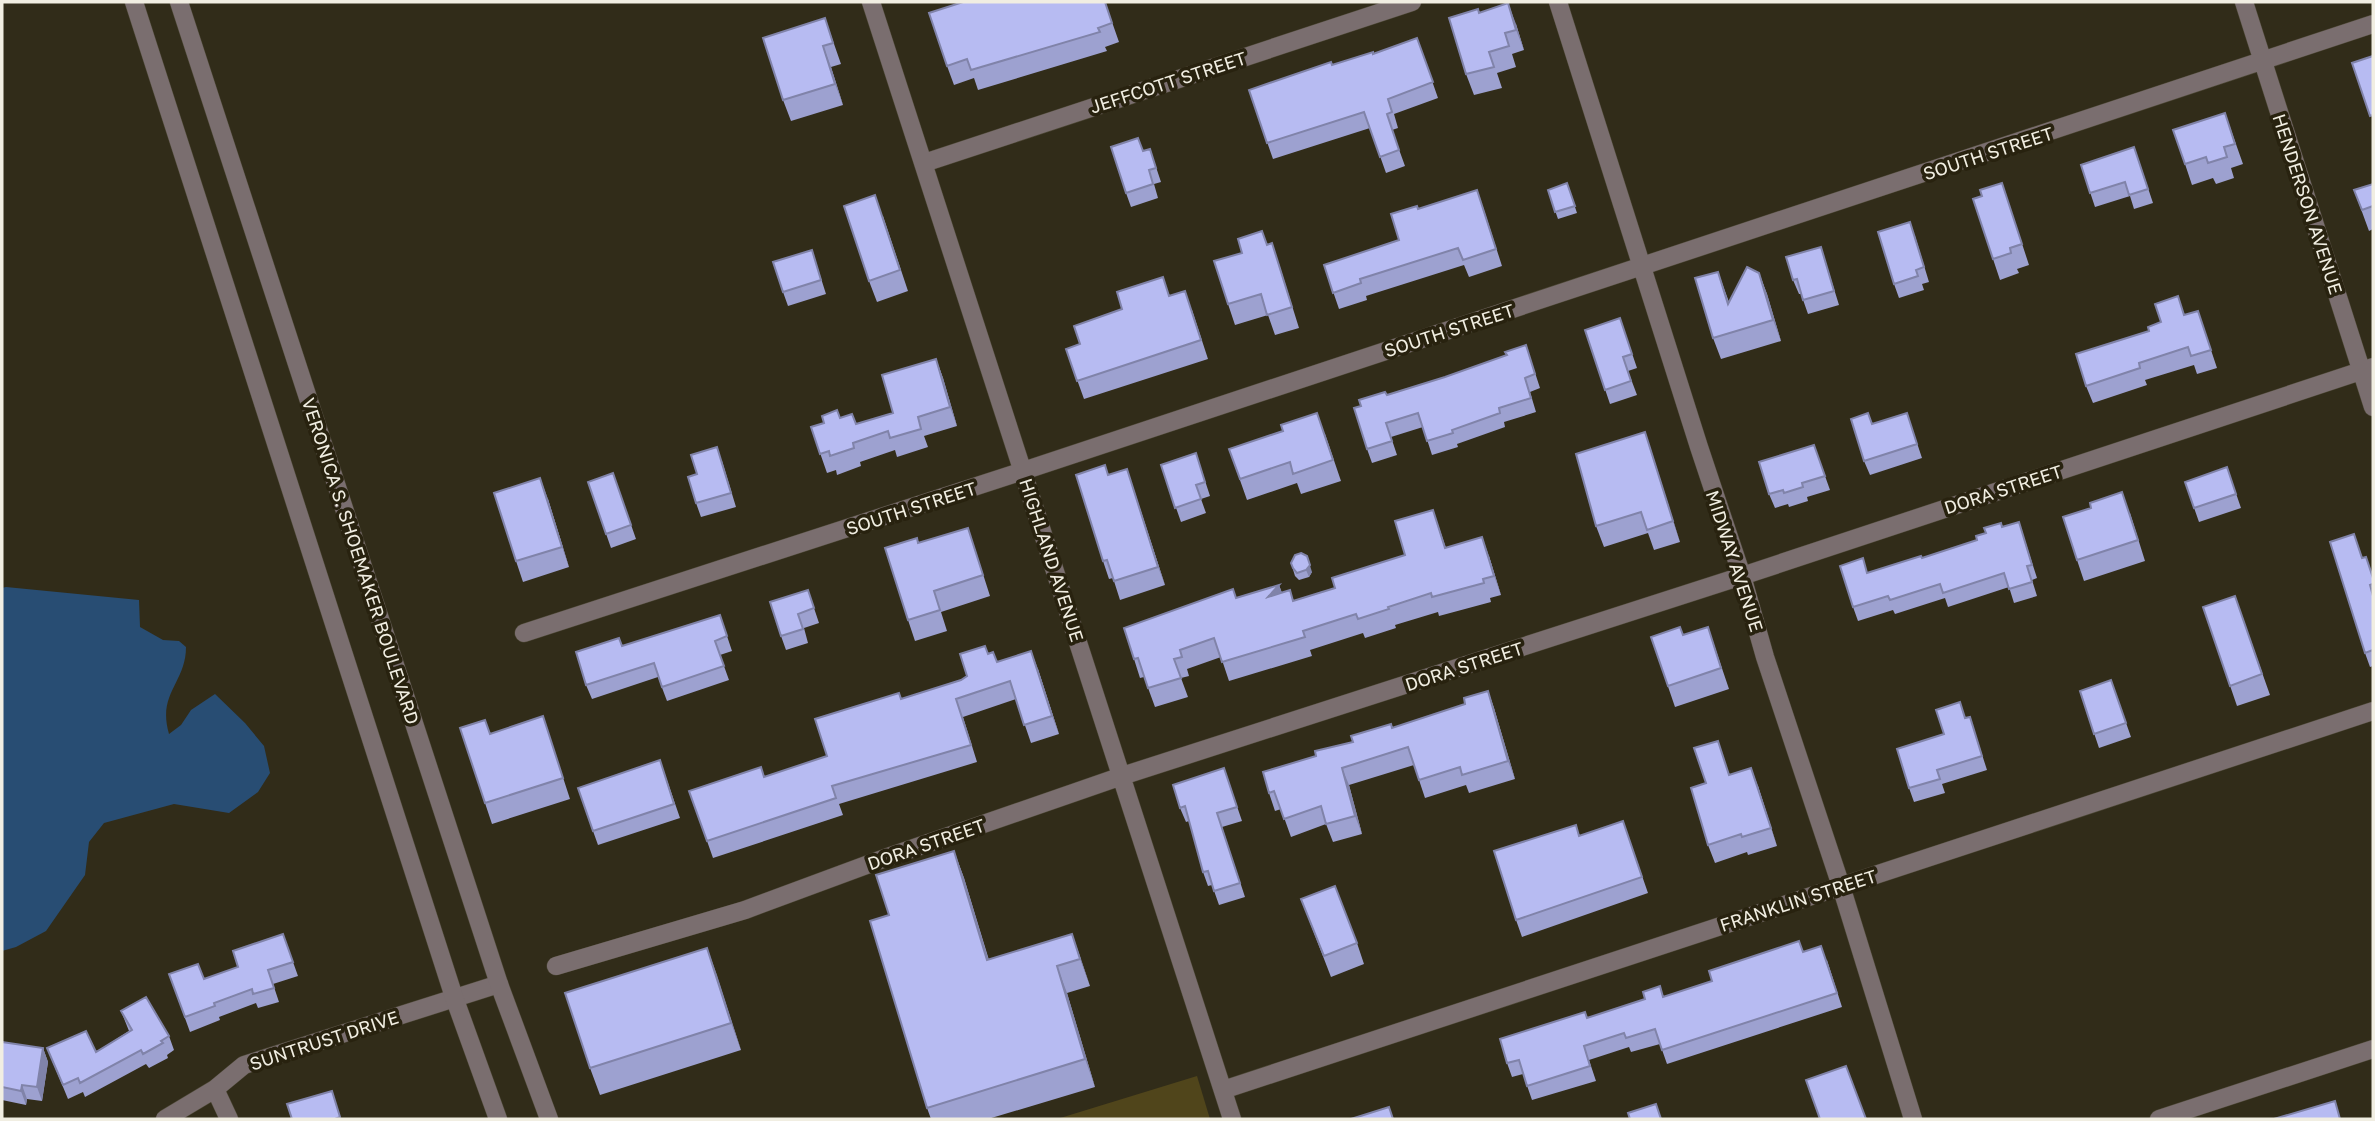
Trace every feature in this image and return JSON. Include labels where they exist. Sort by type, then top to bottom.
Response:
[{"type":"street","points":[[134,2],[454,997],[498,1119]]},
{"type":"street","name":"VERONICA S. SHOEMAKER BOULEVARD","points":[[179,2],[499,984],[549,1119]]},
{"type":"street","name":"HIGHLAND AVENUE","points":[[872,2],[1232,1119]]},
{"type":"street","name":"JEFFCOTT STREET","points":[[924,163],[1412,2]]},
{"type":"street","name":"MIDWAY AVENUE","points":[[1558,2],[1913,1119]]},
{"type":"street","name":"HENDERSON AVENUE","points":[[2244,2],[2367,369],[2373,407]]},
{"type":"street","name":"SOUTH STREET","points":[[524,633],[2027,141],[2373,24]]},
{"type":"street","name":"DORA STREET","points":[[556,966],[745,910],[1122,776],[1742,576],[2367,369]]},
{"type":"street","name":"FRANKLIN STREET","points":[[1223,1090],[2373,711]]},
{"type":"street","points":[[454,997],[499,984]]},
{"type":"street","name":"SUNTRUST DRIVE","points":[[165,1119],[215,1089],[244,1065],[454,997]]},
{"type":"street","points":[[2159,1119],[2373,1049]]},
{"type":"street","points":[[215,1089],[229,1119]]},
{"type":"shaded area","points":[[1197,1076],[1210,1119],[1057,1119]]},
{"type":"water","points":[[2,588],[139,600],[140,627],[163,640],[179,641],[186,647],[182,670],[167,708],[169,734],[181,725],[191,710],[215,694],[264,746],[270,773],[258,792],[229,813],[174,804],[104,823],[89,842],[85,875],[46,931],[16,947],[2,951]]},
{"type":"building","points":[[963,2],[1105,2],[1112,23],[1098,28],[1100,32],[971,70],[967,59],[947,66],[929,13]]},
{"type":"building","points":[[1508,3],[1516,30],[1505,33],[1509,46],[1489,52],[1494,67],[1466,74],[1449,18],[1478,9],[1479,13]]},
{"type":"building","points":[[825,18],[833,43],[823,46],[835,84],[783,100],[763,38]]},
{"type":"building","points":[[1417,38],[1433,82],[1388,99],[1392,112],[1387,114],[1399,150],[1380,157],[1364,112],[1267,143],[1249,90],[1331,62],[1332,65],[1373,54]]},
{"type":"building","points":[[2373,56],[2373,115],[2370,116],[2352,63]]},
{"type":"building","points":[[2225,113],[2235,144],[2224,147],[2227,157],[2208,163],[2206,157],[2185,164],[2173,130]]},
{"type":"building","points":[[1138,138],[1143,151],[1150,149],[1156,168],[1149,170],[1153,184],[1126,193],[1111,147]]},
{"type":"building","points":[[2134,147],[2148,189],[2129,195],[2125,182],[2090,193],[2081,165]]},
{"type":"building","points":[[1567,183],[1575,206],[1555,212],[1548,190]]},
{"type":"building","points":[[2002,183],[2022,244],[2010,248],[2011,253],[1993,259],[1973,199],[1982,196],[1980,190]]},
{"type":"building","points":[[2373,184],[2373,206],[2362,210],[2354,190]]},
{"type":"building","points":[[1477,190],[1496,249],[1463,260],[1458,248],[1360,279],[1361,283],[1333,293],[1324,265],[1399,240],[1391,214],[1417,206],[1418,209]]},
{"type":"building","points":[[875,195],[900,270],[869,281],[844,206]]},
{"type":"building","points":[[1910,222],[1924,267],[1916,270],[1918,276],[1894,284],[1878,232]]},
{"type":"building","points":[[1262,231],[1267,245],[1272,243],[1292,307],[1267,315],[1261,294],[1228,304],[1214,261],[1242,253],[1238,239]]},
{"type":"building","points":[[1821,247],[1834,291],[1803,300],[1797,279],[1793,280],[1786,257]]},
{"type":"building","points":[[812,250],[821,280],[783,292],[773,262]]},
{"type":"building","points":[[1747,267],[1759,273],[1773,320],[1713,338],[1695,278],[1718,272],[1728,304]]},
{"type":"building","points":[[1163,277],[1169,296],[1185,291],[1201,340],[1077,381],[1066,349],[1080,344],[1074,326],[1122,309],[1117,292]]},
{"type":"building","points":[[2178,296],[2184,315],[2198,311],[2211,350],[2191,356],[2188,347],[2139,363],[2140,368],[2086,386],[2076,354],[2149,331],[2148,327],[2161,322],[2155,304]]},
{"type":"building","points":[[1620,318],[1632,354],[1623,357],[1631,381],[1605,390],[1585,330]]},
{"type":"building","points":[[1526,345],[1535,374],[1525,378],[1531,398],[1499,408],[1500,413],[1427,441],[1418,413],[1386,423],[1392,441],[1367,449],[1354,408],[1361,406],[1359,400],[1385,392],[1387,395],[1445,377],[1507,355],[1505,352]]},
{"type":"building","points":[[936,359],[950,407],[918,417],[921,429],[890,438],[888,431],[853,443],[854,448],[830,456],[829,451],[820,454],[811,427],[824,423],[822,416],[837,410],[840,418],[852,414],[856,424],[893,413],[882,375]]},
{"type":"building","points":[[1317,413],[1333,460],[1293,474],[1290,462],[1240,479],[1229,449],[1283,431],[1281,425]]},
{"type":"building","points":[[1868,413],[1872,424],[1907,413],[1917,444],[1864,461],[1851,419]]},
{"type":"building","points":[[1645,432],[1673,521],[1647,530],[1641,512],[1596,526],[1576,454]]},
{"type":"building","points":[[1814,445],[1825,476],[1802,483],[1803,487],[1769,494],[1759,462]]},
{"type":"building","points":[[717,447],[731,493],[696,503],[688,477],[697,474],[691,455]]},
{"type":"building","points":[[1196,453],[1205,482],[1196,485],[1201,499],[1175,508],[1161,465]]},
{"type":"building","points":[[1105,465],[1108,475],[1127,469],[1158,567],[1114,581],[1107,560],[1103,561],[1076,475]]},
{"type":"building","points":[[2227,467],[2236,494],[2194,508],[2185,482]]},
{"type":"building","points":[[613,473],[631,525],[606,534],[588,482]]},
{"type":"building","points":[[540,478],[562,547],[516,561],[494,493]]},
{"type":"building","points":[[2122,492],[2138,540],[2077,560],[2063,517],[2091,508],[2090,503]]},
{"type":"building","points":[[1433,510],[1445,548],[1482,537],[1494,576],[1483,579],[1484,583],[1432,597],[1431,593],[1358,619],[1356,614],[1303,631],[1305,637],[1222,662],[1214,638],[1180,650],[1182,657],[1174,659],[1181,678],[1148,688],[1138,658],[1134,659],[1124,628],[1233,589],[1236,598],[1279,585],[1268,597],[1290,590],[1293,601],[1335,588],[1332,578],[1405,555],[1395,521]]},
{"type":"building","points":[[2019,522],[2032,565],[2027,566],[2032,582],[2009,589],[2004,573],[1943,593],[1940,584],[1890,600],[1888,596],[1853,607],[1840,566],[1863,558],[1867,573],[1977,540],[1976,536],[1986,533],[1984,528]]},
{"type":"building","points":[[968,528],[983,575],[934,591],[940,610],[908,620],[885,548],[917,538],[918,543]]},
{"type":"building","points":[[2354,534],[2362,558],[2366,557],[2373,578],[2373,584],[2370,585],[2373,596],[2373,650],[2365,653],[2330,542]]},
{"type":"building","points":[[1301,553],[1307,556],[1310,565],[1306,570],[1297,573],[1291,563],[1295,555]]},
{"type":"building","points":[[808,590],[814,608],[798,614],[803,629],[781,636],[770,602]]},
{"type":"building","points":[[2235,596],[2262,674],[2230,686],[2203,607]]},
{"type":"building","points":[[720,615],[727,636],[715,641],[724,666],[662,687],[654,663],[586,685],[576,652],[619,638],[622,646]]},
{"type":"building","points":[[1680,627],[1683,635],[1708,627],[1721,668],[1668,686],[1651,637]]},
{"type":"building","points":[[985,646],[988,654],[993,652],[997,662],[1031,651],[1052,716],[1024,725],[1010,681],[956,699],[971,745],[832,786],[836,798],[707,841],[689,791],[761,767],[764,777],[827,756],[815,719],[899,693],[901,699],[961,680],[967,676],[960,654]]},
{"type":"building","points":[[2111,680],[2126,723],[2094,734],[2080,691]]},
{"type":"building","points":[[1488,691],[1508,761],[1462,775],[1460,767],[1419,780],[1408,747],[1342,768],[1355,816],[1326,824],[1321,806],[1284,819],[1274,791],[1269,793],[1263,772],[1316,756],[1315,751],[1353,742],[1351,736],[1391,724],[1392,728],[1465,704],[1464,698]]},
{"type":"building","points":[[1960,702],[1965,718],[1970,717],[1982,756],[1937,770],[1940,779],[1909,788],[1897,749],[1944,734],[1936,710]]},
{"type":"building","points":[[543,716],[563,778],[485,803],[460,728],[485,720],[490,734]]},
{"type":"building","points":[[1718,741],[1729,775],[1751,768],[1771,828],[1708,845],[1691,788],[1706,783],[1694,748]]},
{"type":"building","points":[[660,760],[674,804],[593,831],[578,788]]},
{"type":"building","points":[[1224,768],[1237,807],[1217,813],[1240,883],[1214,891],[1208,871],[1203,872],[1185,806],[1180,808],[1173,785]]},
{"type":"building","points":[[1623,821],[1642,877],[1516,920],[1494,851],[1576,825],[1579,836]]},
{"type":"building","points":[[954,851],[987,960],[1072,934],[1080,959],[1057,966],[1085,1059],[927,1108],[870,921],[889,915],[876,875]]},
{"type":"building","points":[[1335,886],[1357,943],[1324,956],[1301,899]]},
{"type":"building","points":[[283,934],[293,962],[268,970],[274,988],[253,994],[252,989],[185,1017],[169,974],[198,964],[204,979],[238,967],[233,951]]},
{"type":"building","points":[[1799,941],[1803,952],[1821,946],[1837,993],[1662,1050],[1655,1029],[1626,1038],[1624,1033],[1584,1046],[1590,1066],[1527,1086],[1519,1060],[1507,1063],[1500,1039],[1585,1012],[1587,1018],[1645,999],[1643,992],[1660,986],[1663,997],[1712,981],[1709,971]]},
{"type":"building","points":[[707,948],[731,1023],[590,1068],[565,993]]},
{"type":"building","points":[[146,997],[169,1036],[161,1041],[163,1043],[143,1054],[141,1050],[80,1083],[78,1078],[63,1085],[47,1048],[86,1031],[96,1052],[132,1030],[121,1011]]},
{"type":"building","points":[[2,1042],[43,1048],[37,1087],[22,1085],[21,1091],[2,1087]]},
{"type":"building","points":[[1846,1066],[1866,1119],[1820,1119],[1806,1080]]},
{"type":"building","points":[[332,1091],[340,1117],[292,1119],[287,1104]]},
{"type":"building","points":[[2335,1101],[2340,1119],[2274,1119]]},
{"type":"building","points":[[1656,1104],[1661,1119],[1630,1119],[1628,1113]]},
{"type":"building","points":[[1389,1107],[1393,1119],[1351,1119]]}]
